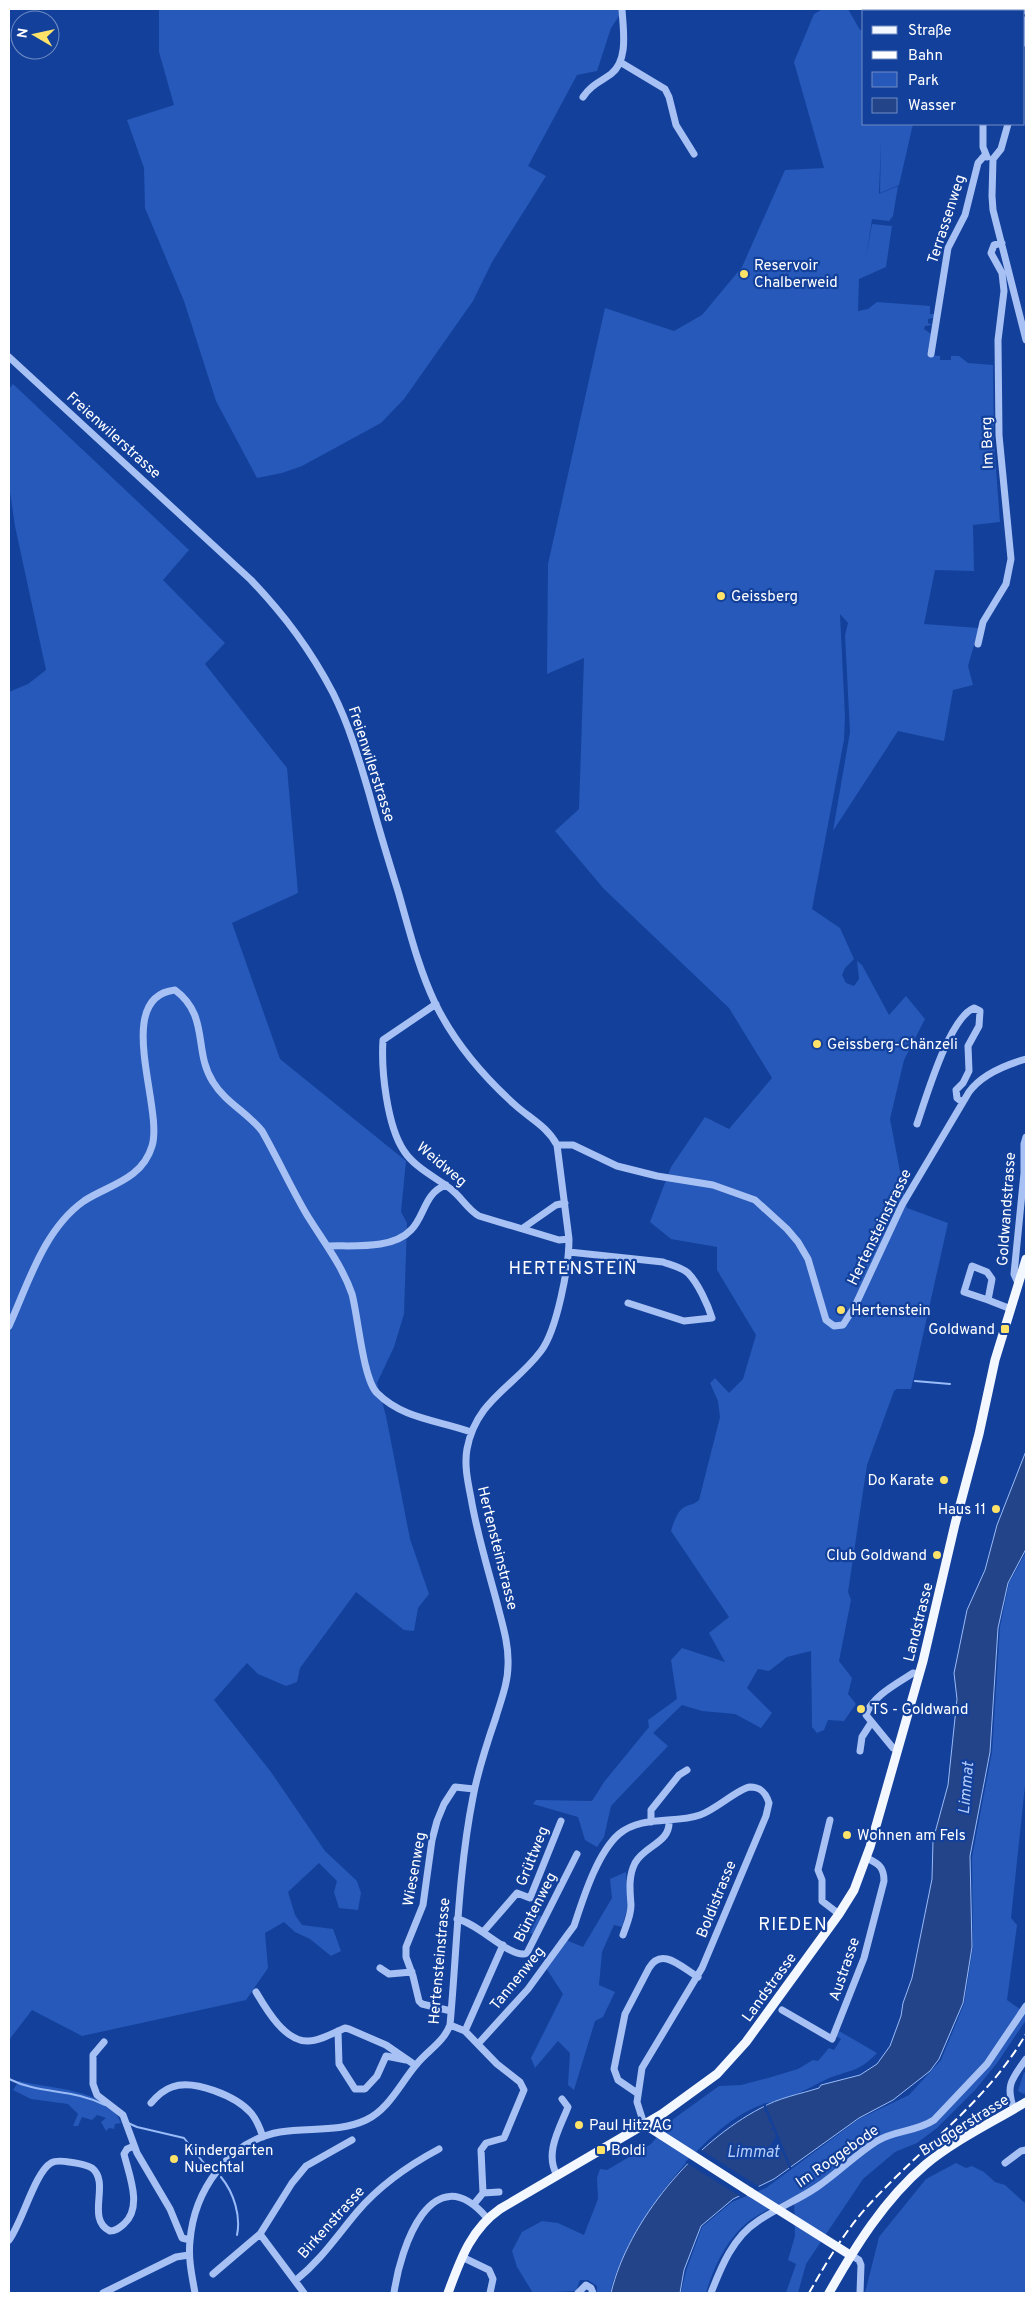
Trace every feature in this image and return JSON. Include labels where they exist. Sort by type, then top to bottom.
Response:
[{"type":"main road","name":"Landstrasse","points":[[448,2293],[470,2239],[487,2218],[644,2124],[703,2085],[730,2061],[746,2042],[839,1914],[854,1890],[866,1858],[932,1628],[993,1369],[1026,1258]]},
{"type":"main road","name":"Bruggerstrasse","points":[[829,2293],[849,2254],[894,2195],[926,2165],[1026,2102]]},
{"type":"main road","points":[[644,2124],[660,2136],[849,2254]]},
{"type":"street","points":[[584,97],[594,83],[611,73],[620,62],[623,41],[622,9]]},
{"type":"street","points":[[620,62],[665,89],[676,126],[694,154]]},
{"type":"street","points":[[983,125],[982,144],[985,155],[994,159]]},
{"type":"street","points":[[1008,125],[1001,150],[994,159],[992,196],[1026,340]]},
{"type":"street","name":"Terrassenweg","points":[[931,354],[948,248],[965,215],[978,163],[985,155]]},
{"type":"street","name":"Im Berg","points":[[978,644],[983,622],[1006,584],[1011,559],[999,440],[998,340],[1004,291],[1002,273],[991,253],[994,245],[1002,243]]},
{"type":"street","name":"Freienwilerstrasse","points":[[9,357],[251,580],[283,614],[309,650],[334,694],[355,747],[414,948],[436,1004],[456,1040],[486,1077],[515,1105],[552,1135],[558,1145]]},
{"type":"street","points":[[9,1326],[46,1244],[65,1216],[85,1200],[120,1184],[138,1168],[153,1146],[153,1125],[143,1035],[145,1016],[150,1003],[162,992],[175,990],[191,1006],[196,1017],[206,1066],[212,1082],[253,1119],[262,1131],[307,1215],[328,1246],[352,1296],[366,1364],[376,1392],[395,1408],[413,1416],[471,1432]]},
{"type":"street","name":"Weidweg","points":[[436,1004],[383,1040],[382,1047],[391,1116],[397,1136],[405,1152],[420,1167],[458,1195],[472,1212],[559,1240],[569,1239]]},
{"type":"street","points":[[917,1124],[938,1063],[955,1028],[964,1015],[974,1008],[980,1011],[981,1018],[968,1046],[968,1076],[956,1090],[957,1098],[962,1102]]},
{"type":"street","name":"Hertensteinstrasse","points":[[195,2293],[189,2255],[194,2215],[200,2198],[212,2177],[229,2157],[263,2137],[285,2132],[343,2128],[367,2120],[383,2108],[416,2065],[440,2042],[450,2025],[459,1885],[474,1789],[502,1697],[508,1666],[505,1635],[473,1513],[468,1486],[467,1452],[471,1432],[481,1412],[537,1356],[552,1330],[569,1252],[558,1145],[573,1145],[617,1166],[657,1176],[713,1185],[755,1200],[787,1228],[798,1242],[808,1259],[826,1320],[834,1326],[843,1325],[855,1306],[902,1205],[962,1102],[971,1090],[987,1076],[1008,1065],[1026,1059]]},
{"type":"street","name":"Goldwandstrasse","points":[[1018,1283],[1014,1274],[1026,1137]]},
{"type":"street","points":[[328,1246],[380,1243],[394,1240],[412,1230],[434,1192],[446,1185]]},
{"type":"street","points":[[523,1228],[556,1205],[564,1203]]},
{"type":"street","points":[[569,1252],[663,1262],[682,1269],[693,1280],[712,1318],[684,1321],[628,1303]]},
{"type":"street","points":[[988,1300],[992,1279],[986,1272],[972,1266],[964,1292],[1011,1308]]},
{"type":"street","points":[[898,1750],[893,1748],[866,1715],[868,1710],[884,1693],[913,1673],[919,1674]]},
{"type":"street","points":[[860,1751],[862,1737],[871,1723]]},
{"type":"street","points":[[651,1822],[651,1810],[679,1776],[687,1770]]},
{"type":"street","name":"Wiesenweg","points":[[451,2011],[422,2004],[419,2001],[412,1972],[406,1957],[406,1947],[423,1905],[432,1840],[444,1804],[455,1787],[474,1789]]},
{"type":"street","name":"Boldistrasse","points":[[574,1926],[605,1850],[628,1827],[700,1815],[748,1787],[763,1791],[769,1803],[762,1824],[698,1976],[644,2063],[637,2092],[637,2108],[644,2124]]},
{"type":"street","points":[[622,1935],[631,1907],[629,1887],[632,1870],[644,1852],[669,1832],[669,1820]]},
{"type":"street","points":[[830,1820],[818,1870],[822,1880],[822,1901],[839,1914]]},
{"type":"street","name":"Grüttweg","points":[[484,1931],[517,1893],[530,1898],[561,1821]]},
{"type":"street","name":"Büntenweg","points":[[457,1919],[465,1920],[520,1955],[527,1953],[577,1854]]},
{"type":"street","name":"Austrasse","points":[[782,2010],[832,2039],[864,1958],[884,1881],[884,1871],[879,1863],[866,1858]]},
{"type":"street","name":"Tannenweg","points":[[478,2044],[528,1989],[574,1926]]},
{"type":"street","points":[[465,2031],[503,1945]]},
{"type":"street","points":[[637,2092],[618,2080],[614,2074],[625,2014],[653,1962],[662,1958],[668,1959],[698,1976]]},
{"type":"street","points":[[380,1968],[389,1974],[412,1972]]},
{"type":"street","points":[[256,1992],[274,2018],[296,2040],[311,2041],[349,2029],[386,2046],[416,2065]]},
{"type":"street","name":"Im Roggebode","points":[[711,2293],[728,2254],[742,2235],[756,2222],[819,2186],[878,2140],[924,2127],[934,2120],[972,2082],[991,2059],[1026,2006]]},
{"type":"street","points":[[450,2025],[465,2031],[497,2064],[520,2082],[524,2090],[504,2138],[486,2143],[482,2147],[482,2193],[474,2204]]},
{"type":"street","points":[[338,2031],[339,2064],[355,2089],[365,2089],[377,2076],[386,2056],[406,2059]]},
{"type":"street","points":[[104,2042],[93,2055],[93,2084],[97,2095],[123,2115],[134,2146],[170,2210],[182,2238],[190,2240]]},
{"type":"street","points":[[1014,2109],[1009,2089],[1011,2082],[1026,2059]]},
{"type":"street","points":[[151,2103],[158,2095],[172,2087],[189,2085],[203,2087],[240,2102],[257,2121],[263,2137]]},
{"type":"street","points":[[557,2175],[553,2168],[552,2148],[568,2107],[562,2099]]},
{"type":"street","points":[[213,2274],[260,2234],[292,2183],[306,2166],[352,2140]]},
{"type":"street","points":[[9,2240],[25,2211],[42,2169],[57,2161],[81,2164],[91,2168],[99,2182],[99,2216],[102,2225],[110,2231],[115,2231],[123,2225],[132,2213],[134,2199],[124,2154],[127,2149],[134,2146]]},
{"type":"street","name":"Birkenstrasse","points":[[295,2281],[324,2255],[356,2213],[376,2192],[426,2156],[439,2149]]},
{"type":"street","points":[[1005,2163],[1021,2151],[1026,2150]]},
{"type":"street","points":[[482,2193],[499,2192]]},
{"type":"street","points":[[394,2293],[408,2238],[427,2208],[440,2199],[451,2197],[464,2199],[474,2204],[487,2218]]},
{"type":"street","points":[[260,2234],[304,2293]]},
{"type":"street","points":[[849,2254],[859,2260],[860,2293]]},
{"type":"street","points":[[103,2293],[176,2257],[189,2255]]},
{"type":"street","points":[[462,2257],[489,2270],[493,2279],[490,2293]]},
{"type":"street","points":[[578,2293],[586,2285],[591,2288],[593,2293]]},
{"type":"green space","points":[[159,9],[619,9],[619,16],[611,28],[597,71],[577,75],[528,166],[546,176],[492,262],[473,301],[404,399],[381,423],[302,466],[282,473],[257,478],[216,401],[184,301],[145,208],[144,168],[127,120],[174,105],[159,52]]},
{"type":"green space","points":[[823,9],[848,9],[860,30],[862,30],[862,125],[913,125],[899,185],[880,193],[881,140],[879,194],[898,186],[893,216],[889,221],[872,219],[866,258],[872,224],[892,226],[886,267],[859,279],[858,311],[868,309],[877,302],[930,306],[930,314],[936,314],[933,318],[928,319],[928,323],[933,325],[925,326],[924,329],[931,334],[927,355],[940,356],[940,360],[951,360],[951,356],[959,356],[968,363],[993,365],[994,443],[1000,522],[973,525],[974,571],[935,570],[924,624],[979,628],[968,666],[973,685],[953,690],[944,741],[898,731],[833,831],[850,732],[845,635],[848,623],[840,614],[845,717],[844,740],[812,909],[840,928],[854,959],[845,968],[842,975],[846,983],[854,986],[859,979],[857,961],[862,965],[889,1015],[906,996],[925,1019],[904,1060],[890,1119],[907,1208],[948,1223],[911,1389],[897,1389],[894,1391],[867,1465],[848,1592],[851,1600],[839,1661],[852,1678],[848,1694],[856,1704],[844,1721],[828,1720],[824,1730],[817,1733],[812,1727],[811,1651],[787,1657],[769,1671],[758,1669],[747,1688],[772,1713],[761,1728],[735,1714],[702,1711],[682,1705],[653,1733],[668,1746],[611,1806],[604,1837],[597,1847],[585,1840],[578,1817],[533,1804],[536,1800],[592,1801],[604,1782],[649,1727],[648,1720],[677,1699],[671,1660],[682,1648],[725,1662],[709,1633],[729,1617],[671,1531],[681,1510],[699,1500],[720,1417],[718,1401],[710,1383],[715,1378],[729,1393],[743,1379],[756,1335],[717,1270],[717,1247],[671,1239],[650,1222],[671,1167],[705,1117],[729,1129],[772,1078],[729,1008],[604,889],[555,831],[579,809],[584,658],[547,674],[548,564],[605,308],[674,331],[702,315],[742,267],[785,170],[824,168],[794,62],[814,14]]},
{"type":"green space","points":[[13,384],[189,550],[163,580],[225,643],[205,664],[287,768],[298,893],[232,923],[280,1059],[406,1161],[401,1212],[407,1223],[404,1314],[394,1347],[377,1383],[386,1416],[410,1539],[429,1594],[418,1608],[414,1631],[404,1630],[356,1592],[300,1668],[297,1682],[286,1686],[258,1674],[247,1663],[214,1700],[271,1772],[325,1851],[357,1881],[361,1893],[358,1910],[339,1908],[334,1892],[337,1881],[319,1863],[288,1892],[295,1915],[302,1925],[333,1929],[341,1951],[331,1956],[310,1939],[295,1932],[284,1922],[265,1933],[268,1968],[246,2000],[82,2036],[32,2010],[9,2040],[9,692],[28,684],[46,670],[15,526],[9,485],[9,389]]},
{"type":"green space","points":[[1026,1552],[1026,1776],[1011,1918],[1017,1925],[1007,2000],[1024,2012],[1026,2009],[1026,2020],[997,2063],[976,2089],[937,2128],[917,2143],[895,2152],[863,2179],[806,2264],[798,2293],[786,2293],[796,2264],[788,2260],[795,2236],[794,2197],[767,2210],[743,2226],[723,2252],[713,2272],[706,2293],[681,2293],[686,2271],[702,2227],[732,2202],[766,2188],[859,2119],[909,2095],[941,2060],[964,2004],[973,1947],[972,1857],[992,1752],[1000,1627],[1009,1583]]},
{"type":"green space","points":[[626,1872],[628,1906],[622,1927],[614,1925],[602,1952],[599,1985],[615,1992],[603,2017],[595,2021],[574,2090],[568,2085],[570,2053],[558,2041],[535,2068],[531,2058],[563,1994],[546,1968],[566,1940],[583,1947],[612,1898],[610,1879]]},
{"type":"green space","points":[[532,1913],[544,1917],[536,1935],[525,1931]]},
{"type":"green space","points":[[839,2031],[877,2053],[856,2069],[829,2078],[778,2101],[761,2105],[738,2117],[714,2135],[690,2158],[668,2184],[648,2213],[631,2241],[618,2268],[610,2293],[597,2293],[597,2286],[588,2280],[580,2280],[576,2291],[533,2293],[517,2267],[512,2251],[522,2232],[542,2221],[558,2223],[584,2235],[598,2199],[597,2178],[600,2169],[607,2170],[651,2144],[672,2120],[719,2086],[741,2085],[798,2069],[813,2060],[818,2061],[829,2048],[834,2050],[841,2039],[836,2036]]},
{"type":"green space","points":[[1024,2072],[1026,2074],[1026,2093],[1024,2094],[1018,2091]]},
{"type":"green space","points":[[19,2081],[91,2096],[114,2111],[121,2123],[115,2124],[114,2129],[109,2128],[106,2131],[101,2122],[106,2118],[97,2115],[92,2120],[82,2117],[78,2126],[73,2126],[78,2114],[68,2104],[31,2099],[13,2090]]},
{"type":"green space","points":[[956,2163],[966,2168],[972,2166],[984,2172],[995,2182],[1005,2185],[1026,2204],[1026,2293],[865,2293],[879,2237],[926,2179]]},
{"type":"water","name":"Limmat","points":[[1026,1451],[1026,1549],[1008,1583],[998,1628],[990,1752],[970,1856],[972,1947],[963,2003],[939,2059],[930,2071],[893,2100],[859,2118],[774,2179],[733,2199],[701,2226],[684,2270],[680,2293],[611,2293],[632,2238],[649,2212],[689,2162],[712,2141],[736,2123],[768,2105],[819,2088],[821,2085],[860,2075],[877,2064],[890,2046],[912,1978],[932,1879],[933,1840],[948,1785],[957,1699],[954,1673],[967,1610],[985,1570],[997,1525]]},
{"type":"pier","points":[[765,2103],[792,2169],[790,2170],[778,2141],[771,2152],[767,2150],[776,2137],[774,2130],[770,2130],[773,2128],[770,2121],[767,2121],[769,2119],[766,2112],[763,2111],[765,2110],[763,2104]]},
{"type":"pier","points":[[700,2149],[761,2188],[741,2197],[685,2162]]},
{"type":"waterway","points":[[915,1381],[950,1384]]},
{"type":"waterway","points":[[9,2079],[33,2087],[81,2096],[105,2105]]},
{"type":"waterway","points":[[128,2123],[137,2127],[184,2138],[211,2169]]},
{"type":"waterway","points":[[221,2177],[233,2197],[238,2220],[237,2235]]},
{"type":"railway","points":[[809,2293],[835,2249],[866,2208],[886,2186],[972,2104],[1010,2059],[1026,2034]]},
{"type":"place","name":"Reservoir Chalberweid","points":[[744,274]]},
{"type":"place","name":"Geissberg","points":[[721,596]]},
{"type":"place","name":"Geissberg-Chänzeli","points":[[817,1044]]},
{"type":"place","name":"Hertenstein","points":[[841,1310]]},
{"type":"place","name":"Goldwand","points":[[1005,1329]]},
{"type":"place","name":"Do Karate","points":[[944,1480]]},
{"type":"place","name":"Haus 11","points":[[996,1509]]},
{"type":"place","name":"Club Goldwand","points":[[937,1555]]},
{"type":"place","name":"TS - Goldwand","points":[[861,1709]]},
{"type":"place","name":"Wohnen am Fels","points":[[847,1835]]},
{"type":"place","name":"Paul Hitz AG","points":[[579,2125]]},
{"type":"place","name":"Boldi","points":[[601,2150]]},
{"type":"place","name":"Kindergarten Nuechtal","points":[[174,2159]]},
{"type":"district","name":"HERTENSTEIN","points":[[573,1268]]},
{"type":"district","name":"RIEDEN","points":[[793,1924]]}]
